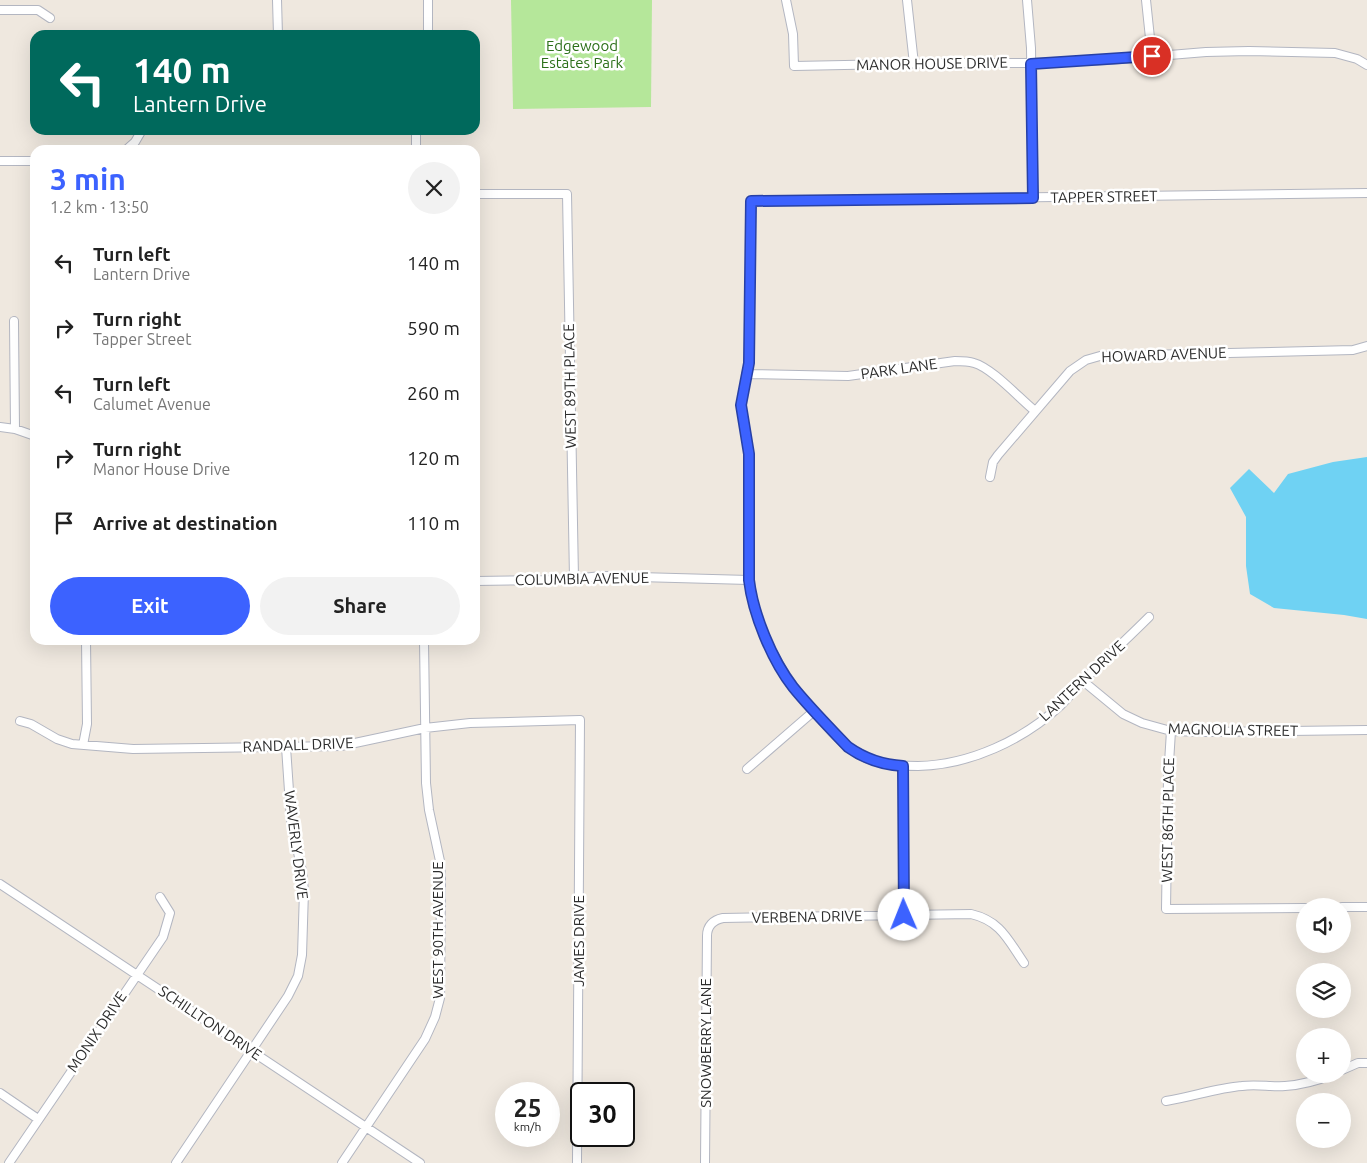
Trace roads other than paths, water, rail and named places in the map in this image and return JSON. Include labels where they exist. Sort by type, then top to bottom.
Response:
[{"type":"street","points":[[278,0],[278,30]]},
{"type":"street","points":[[428,0],[428,30]]},
{"type":"street","name":"MANOR HOUSE DRIVE","points":[[786,0],[793,34],[794,66],[1031,64],[1231,51],[1335,53],[1357,59],[1367,65]]},
{"type":"street","points":[[907,0],[914,64]]},
{"type":"street","points":[[1027,0],[1031,64],[1033,198]]},
{"type":"street","points":[[1146,0],[1152,56]]},
{"type":"street","points":[[0,10],[38,10],[50,18]]},
{"type":"street","points":[[132,145],[139,135]]},
{"type":"street","points":[[0,161],[30,161]]},
{"type":"street","name":"TAPPER STREET","points":[[751,201],[1367,193]]},
{"type":"street","name":"WEST 89TH PLACE","points":[[480,194],[566,194],[574,578]]},
{"type":"street","name":"LANTERN DRIVE","points":[[751,201],[749,363],[741,405],[749,454],[749,580],[756,613],[773,651],[789,680],[814,711],[848,747],[881,764],[903,766],[923,766],[953,761],[993,748],[1030,729],[1060,706],[1149,617]]},
{"type":"street","points":[[14,321],[15,429]]},
{"type":"street","name":"HOWARD AVENUE","points":[[990,478],[993,462],[998,455],[1073,368],[1096,356],[1353,350],[1367,346]]},
{"type":"street","name":"PARK LANE","points":[[746,374],[848,376],[955,361],[968,362],[987,369],[1035,412]]},
{"type":"street","points":[[0,427],[15,429],[30,434]]},
{"type":"street","name":"COLUMBIA AVENUE","points":[[480,581],[562,580],[602,576],[749,580]]},
{"type":"street","points":[[83,745],[87,724],[86,645]]},
{"type":"street","name":"WEST 90TH AVENUE","points":[[342,1163],[425,1039],[435,1017],[440,998],[441,879],[440,861],[427,791],[424,645]]},
{"type":"street","name":"MAGNOLIA STREET","points":[[1083,681],[1123,714],[1142,723],[1171,731],[1367,730]]},
{"type":"street","points":[[747,769],[814,711]]},
{"type":"street","name":"RANDALL DRIVE","points":[[20,721],[31,724],[57,739],[83,745],[133,749],[348,745],[425,728],[478,722],[580,720]]},
{"type":"street","name":"JAMES DRIVE","points":[[577,1163],[580,720]]},
{"type":"street","name":"WEST 86TH PLACE","points":[[1171,731],[1168,778],[1166,910],[1296,908]]},
{"type":"street","name":"WAVERLY DRIVE","points":[[176,1163],[252,1051],[292,989],[298,976],[302,955],[303,880],[291,820],[286,747]]},
{"type":"street","points":[[903,766],[904,915]]},
{"type":"street","name":"SCHILLTON DRIVE","points":[[0,884],[420,1163]]},
{"type":"street","name":"MONIX DRIVE","points":[[8,1163],[163,937],[170,913],[160,897]]},
{"type":"street","points":[[1351,907],[1367,907]]},
{"type":"street","name":"VERBENA DRIVE","points":[[711,924],[723,918],[965,914],[991,921],[1004,933],[1024,963]]},
{"type":"street","name":"SNOWBERRY LANE","points":[[705,1163],[706,936],[711,924]]},
{"type":"street","points":[[1351,1066],[1358,1063],[1367,1063]]},
{"type":"street","points":[[1166,1101],[1188,1098],[1213,1089],[1243,1085],[1285,1086],[1300,1083]]},
{"type":"street","points":[[0,1093],[38,1119]]},
{"type":"water","points":[[1367,457],[1367,619],[1274,608],[1250,594],[1246,566],[1246,517],[1230,488],[1249,469],[1274,493],[1288,474],[1333,462]]},
{"type":"park label","name":"Edgewood Estates Park","points":[[582,54]]}]
